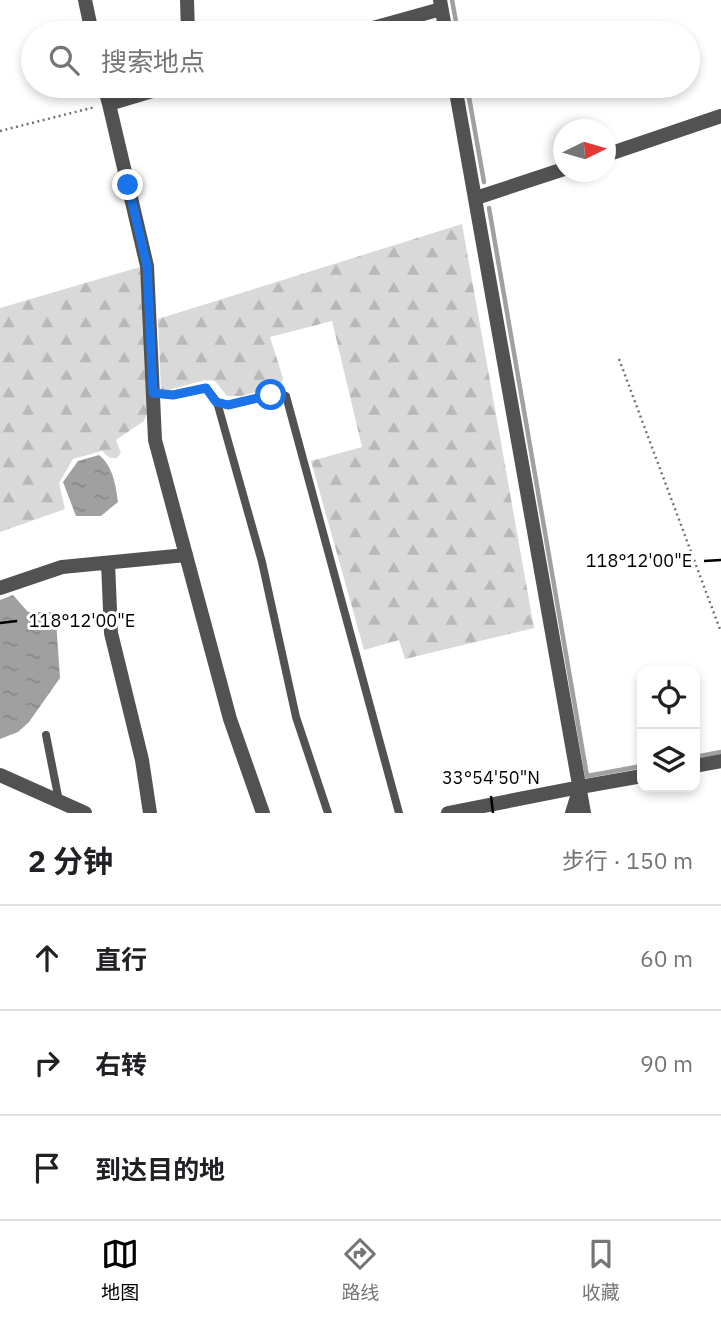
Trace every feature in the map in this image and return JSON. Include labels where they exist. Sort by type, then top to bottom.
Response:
[{"type":"street","points":[[85,0],[89,21]]},
{"type":"street","points":[[187,0],[188,21]]},
{"type":"street","points":[[391,21],[440,5]]},
{"type":"street","points":[[107,98],[147,266],[155,440],[230,719],[263,813]]},
{"type":"street","points":[[109,104],[129,98]]},
{"type":"street","points":[[457,98],[584,813]]},
{"type":"street","points":[[616,152],[721,116]]},
{"type":"street","points":[[476,198],[553,173]]},
{"type":"street","points":[[0,588],[62,567],[186,555]]},
{"type":"street","points":[[108,563],[111,633],[142,760],[150,813]]},
{"type":"street","points":[[700,765],[721,761]]},
{"type":"street","points":[[0,775],[85,813]]},
{"type":"street","points":[[448,813],[637,777]]},
{"type":"street","points":[[572,813],[580,787]]},
{"type":"lane","points":[[153,393],[173,395],[199,387],[206,388],[216,402],[262,562],[296,717],[328,813]]},
{"type":"lane","points":[[216,402],[228,405],[281,393],[286,396],[400,813]]},
{"type":"lane","points":[[46,735],[59,801]]},
{"type":"path","points":[[0,131],[109,104]]},
{"type":"path","points":[[619,359],[721,632]]},
{"type":"green space","points":[[462,224],[534,628],[405,659],[399,640],[364,650],[311,461],[362,447],[332,321],[270,337],[283,378],[281,385],[241,396],[227,396],[215,381],[205,380],[161,392],[158,319]]},
{"type":"green space","points":[[140,267],[149,408],[144,421],[116,440],[121,453],[117,458],[110,458],[102,451],[73,459],[59,483],[65,509],[0,532],[0,308]]},
{"type":"water","points":[[99,455],[111,470],[118,502],[101,516],[76,516],[63,482],[78,461]]},
{"type":"water","points":[[13,595],[28,612],[52,612],[56,620],[60,678],[29,722],[18,732],[0,739],[0,600]]},
{"type":"waterway","points":[[452,0],[456,21]]},
{"type":"waterway","points":[[469,98],[484,182]]},
{"type":"waterway","points":[[489,208],[587,776],[637,767]]},
{"type":"waterway","points":[[700,756],[721,752]]},
{"type":"route","points":[[128,185],[147,266],[153,393],[173,395],[199,387],[206,388],[216,402],[228,405],[271,395]]}]
